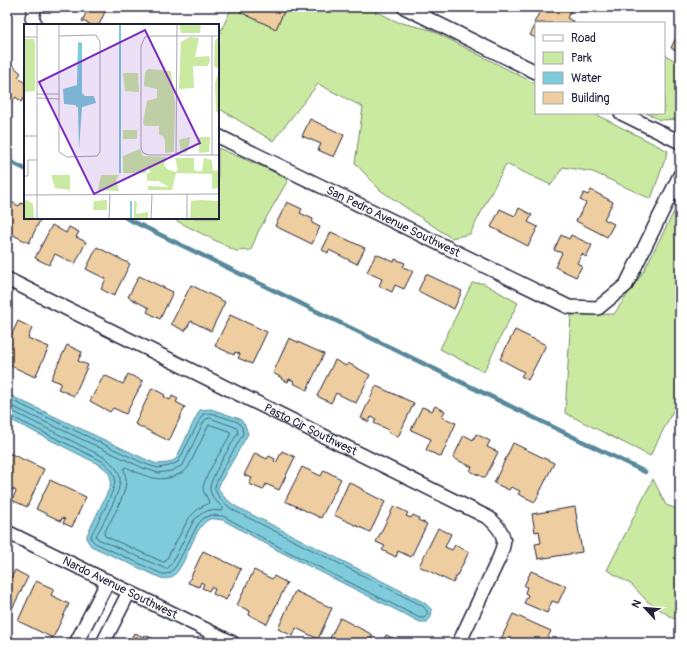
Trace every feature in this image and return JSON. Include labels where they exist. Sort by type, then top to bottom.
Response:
[{"type":"street","points":[[35,7],[32,18],[35,24]]},
{"type":"street","points":[[404,7],[535,72]]},
{"type":"street","points":[[623,114],[680,142]]},
{"type":"street","name":"San Pedro Avenue Southwest","points":[[219,136],[569,307],[598,308],[626,285],[680,175]]},
{"type":"street","name":"Pasto Cir Southwest","points":[[7,279],[494,522],[500,529],[504,545],[459,643]]},
{"type":"street","name":"Nardo Avenue Southwest","points":[[7,532],[233,643]]},
{"type":"street","points":[[76,643],[108,581]]},
{"type":"street","points":[[103,643],[129,592]]},
{"type":"green space","points":[[232,7],[367,7],[398,22],[431,30],[535,83],[535,114],[595,114],[668,151],[651,199],[593,172],[563,167],[551,185],[506,164],[470,234],[451,238],[380,190],[355,163],[363,107],[318,84],[273,141],[219,109],[219,35]]},
{"type":"green space","points":[[665,55],[680,64],[680,119],[660,120],[648,114],[665,114]]},
{"type":"green space","points":[[219,148],[268,169],[288,180],[258,232],[251,250],[236,251],[173,219],[219,219]]},
{"type":"green space","points":[[680,200],[680,397],[650,456],[565,413],[571,315],[614,314],[643,272]]},
{"type":"green space","points":[[472,283],[483,283],[518,303],[484,372],[440,349]]},
{"type":"green space","points":[[653,479],[666,505],[680,510],[680,608],[674,619],[647,601],[632,585],[607,570]]},
{"type":"water","points":[[7,394],[157,464],[168,463],[176,459],[200,410],[211,409],[240,419],[245,425],[248,434],[218,488],[224,497],[235,506],[425,603],[432,610],[431,617],[427,622],[420,622],[279,551],[223,520],[210,519],[204,523],[199,529],[178,571],[173,576],[166,579],[91,546],[87,540],[87,535],[110,487],[111,479],[109,474],[100,465],[7,418]]},
{"type":"building","points":[[89,7],[107,7],[99,24],[90,24],[82,21]]},
{"type":"building","points":[[243,7],[286,7],[276,29],[240,12]]},
{"type":"building","points":[[542,7],[546,7],[554,11],[556,7],[561,7],[571,11],[567,18],[574,22],[534,23]]},
{"type":"building","points":[[535,26],[535,38],[530,35]]},
{"type":"building","points":[[680,29],[680,52],[671,48]]},
{"type":"building","points":[[11,64],[21,73],[18,77],[24,82],[24,98],[21,102],[16,97],[11,103],[7,100],[7,68]]},
{"type":"building","points":[[310,119],[344,135],[334,157],[318,150],[321,144],[302,136]]},
{"type":"building","points":[[591,190],[613,202],[604,219],[614,224],[607,237],[576,221],[586,203],[580,200],[584,193],[588,195]]},
{"type":"building","points":[[8,200],[19,206],[21,203],[24,204],[24,219],[41,219],[29,243],[9,233],[7,237]]},
{"type":"building","points":[[287,202],[302,209],[300,213],[313,219],[312,223],[320,227],[312,244],[275,226]]},
{"type":"building","points":[[519,208],[532,215],[528,222],[538,227],[528,246],[491,227],[500,209],[515,216]]},
{"type":"building","points":[[52,225],[66,233],[69,227],[79,232],[76,237],[86,242],[75,264],[55,254],[49,265],[35,258]]},
{"type":"building","points":[[331,232],[365,248],[357,264],[329,250],[328,253],[322,250]]},
{"type":"building","points":[[561,235],[569,239],[571,235],[592,245],[586,257],[582,254],[577,263],[582,266],[576,277],[555,267],[562,253],[554,250]]},
{"type":"building","points":[[97,247],[130,264],[114,296],[101,289],[106,279],[86,269]]},
{"type":"building","points":[[376,254],[394,262],[395,259],[405,263],[403,267],[413,271],[404,289],[395,285],[392,292],[379,286],[382,279],[367,272]]},
{"type":"building","points":[[426,274],[462,291],[454,309],[418,291]]},
{"type":"building","points":[[139,276],[173,292],[160,319],[147,312],[149,308],[128,297]]},
{"type":"building","points":[[191,285],[225,302],[211,331],[191,321],[185,331],[171,324]]},
{"type":"building","points":[[230,315],[267,332],[252,364],[238,358],[240,354],[235,352],[234,355],[215,346]]},
{"type":"building","points":[[18,321],[32,328],[28,338],[49,347],[35,377],[7,364],[7,345]]},
{"type":"building","points":[[515,330],[546,345],[528,380],[521,376],[524,372],[500,359]]},
{"type":"building","points":[[289,338],[324,354],[307,390],[293,383],[294,381],[289,379],[288,382],[273,373]]},
{"type":"building","points":[[67,345],[82,352],[78,361],[88,365],[74,396],[58,389],[61,383],[51,379]]},
{"type":"building","points":[[335,360],[346,366],[348,363],[370,375],[356,403],[336,393],[331,403],[317,396]]},
{"type":"building","points":[[128,374],[143,381],[126,414],[113,408],[110,412],[90,401],[104,375],[123,384]]},
{"type":"building","points":[[376,386],[414,403],[398,437],[388,432],[389,430],[374,423],[376,419],[371,417],[369,422],[361,418]]},
{"type":"building","points":[[152,388],[165,395],[164,397],[170,400],[172,396],[178,399],[176,402],[185,407],[169,441],[135,424]]},
{"type":"building","points":[[435,406],[445,411],[442,417],[456,423],[441,457],[426,450],[431,439],[411,430],[422,407],[432,411]]},
{"type":"building","points":[[476,434],[490,441],[487,447],[498,452],[485,478],[470,471],[472,467],[453,458],[464,435],[473,440]]},
{"type":"building","points":[[513,443],[554,463],[535,502],[518,494],[520,491],[511,487],[509,490],[494,483]]},
{"type":"building","points":[[282,451],[295,457],[279,490],[266,484],[263,490],[249,484],[252,478],[244,475],[255,453],[267,459],[269,456],[275,459],[274,461],[276,463]]},
{"type":"building","points":[[9,453],[44,469],[27,507],[12,500],[16,491],[13,489],[12,491],[7,489],[7,458]]},
{"type":"building","points":[[302,467],[321,476],[324,470],[341,479],[321,518],[285,501]]},
{"type":"building","points":[[50,480],[86,497],[72,527],[63,523],[65,519],[62,518],[61,521],[36,509]]},
{"type":"building","points":[[349,482],[385,502],[370,532],[334,515]]},
{"type":"building","points":[[394,506],[408,513],[406,516],[411,518],[413,515],[419,518],[418,520],[427,524],[411,557],[398,551],[396,557],[382,550],[385,546],[376,542]]},
{"type":"building","points":[[575,507],[582,552],[538,559],[535,544],[541,543],[539,531],[535,532],[532,514]]},
{"type":"building","points":[[438,528],[451,534],[445,547],[452,550],[455,545],[469,552],[453,583],[419,566]]},
{"type":"building","points":[[203,551],[241,569],[226,600],[213,594],[215,589],[211,587],[209,591],[202,588],[204,584],[201,582],[199,587],[188,583]]},
{"type":"building","points":[[15,570],[28,577],[10,613],[7,612],[7,579],[10,580]]},
{"type":"building","points":[[254,570],[272,579],[274,576],[287,583],[267,624],[249,615],[250,611],[237,605]]},
{"type":"building","points":[[531,571],[566,586],[558,603],[552,601],[547,613],[524,603],[528,595],[525,593],[527,587],[524,586]]},
{"type":"building","points":[[36,581],[54,589],[51,595],[69,604],[53,638],[18,621]]},
{"type":"building","points":[[295,591],[332,608],[318,639],[296,628],[293,636],[278,629]]},
{"type":"building","points":[[513,614],[551,631],[545,643],[499,643]]},
{"type":"building","points":[[340,618],[373,635],[369,643],[334,643],[329,640]]},
{"type":"building","points":[[134,633],[144,637],[145,635],[159,642],[129,643]]},
{"type":"building","points":[[386,635],[404,643],[382,643]]},
{"type":"waterway","points":[[7,160],[24,168]]},
{"type":"waterway","points":[[128,219],[645,472]]}]
